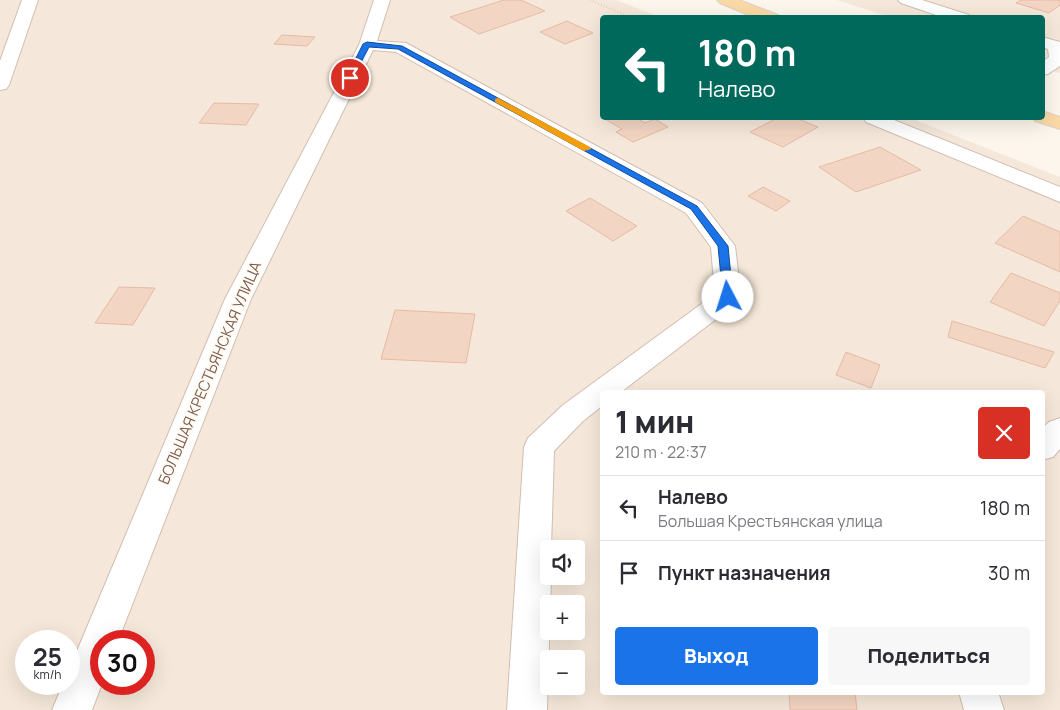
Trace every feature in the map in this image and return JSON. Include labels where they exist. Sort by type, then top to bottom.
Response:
[{"type":"main road","points":[[725,0],[764,15]]},
{"type":"main road","points":[[1045,118],[1060,124]]},
{"type":"street","points":[[0,84],[30,0]]},
{"type":"street","name":"БОЛЬШАЯ КРЕСТЬЯНСКАЯ УЛИЦА","points":[[72,710],[238,298],[367,44],[382,0]]},
{"type":"street","points":[[906,0],[953,15]]},
{"type":"street","points":[[931,8],[947,0]]},
{"type":"street","points":[[0,40],[17,38]]},
{"type":"street","points":[[367,44],[400,47],[694,208],[723,246],[728,297],[605,390]]},
{"type":"street","points":[[1045,68],[1058,59],[1054,44]]},
{"type":"street","points":[[878,120],[1060,195]]},
{"type":"street","points":[[527,710],[539,447],[574,413],[600,393]]},
{"type":"street","points":[[1045,445],[1060,430]]},
{"type":"street","points":[[979,695],[984,710]]},
{"type":"path","points":[[590,0],[625,15]]},
{"type":"shaded area","points":[[0,0],[616,0],[655,15],[600,15],[600,120],[915,120],[1060,177],[1060,710],[0,710]]},
{"type":"shaded area","points":[[837,0],[1060,0],[1060,73],[1045,69],[1045,15],[884,15]]},
{"type":"building","points":[[504,0],[521,0],[545,11],[479,34],[450,17]]},
{"type":"building","points":[[1021,0],[1056,0],[1060,1],[1060,5],[1049,13],[1016,3]]},
{"type":"building","points":[[567,21],[593,33],[565,44],[540,32]]},
{"type":"building","points":[[282,35],[315,37],[307,46],[274,44]]},
{"type":"building","points":[[214,103],[259,104],[246,125],[199,123]]},
{"type":"building","points":[[606,120],[640,120],[645,123],[657,120],[668,127],[633,142],[616,132],[622,129]]},
{"type":"building","points":[[773,120],[801,120],[818,127],[783,147],[750,132]]},
{"type":"building","points":[[880,147],[921,170],[856,192],[819,167]]},
{"type":"building","points":[[763,187],[790,201],[776,211],[748,196]]},
{"type":"building","points":[[590,198],[637,226],[613,241],[566,211]]},
{"type":"building","points":[[1023,216],[1060,232],[1060,272],[995,243]]},
{"type":"building","points":[[1011,273],[1060,293],[1060,301],[1044,326],[990,302]]},
{"type":"building","points":[[119,287],[155,288],[133,325],[95,323]]},
{"type":"building","points":[[395,310],[475,314],[466,363],[381,359]]},
{"type":"building","points":[[952,321],[1054,352],[1045,368],[948,337]]},
{"type":"building","points":[[846,352],[880,365],[871,388],[836,375]]},
{"type":"building","points":[[789,695],[855,695],[857,710],[790,710]]},
{"type":"slow traffic","points":[[498,101],[587,149]]},
{"type":"route","points":[[350,78],[367,44],[400,47],[694,208],[723,246],[728,297]]}]
